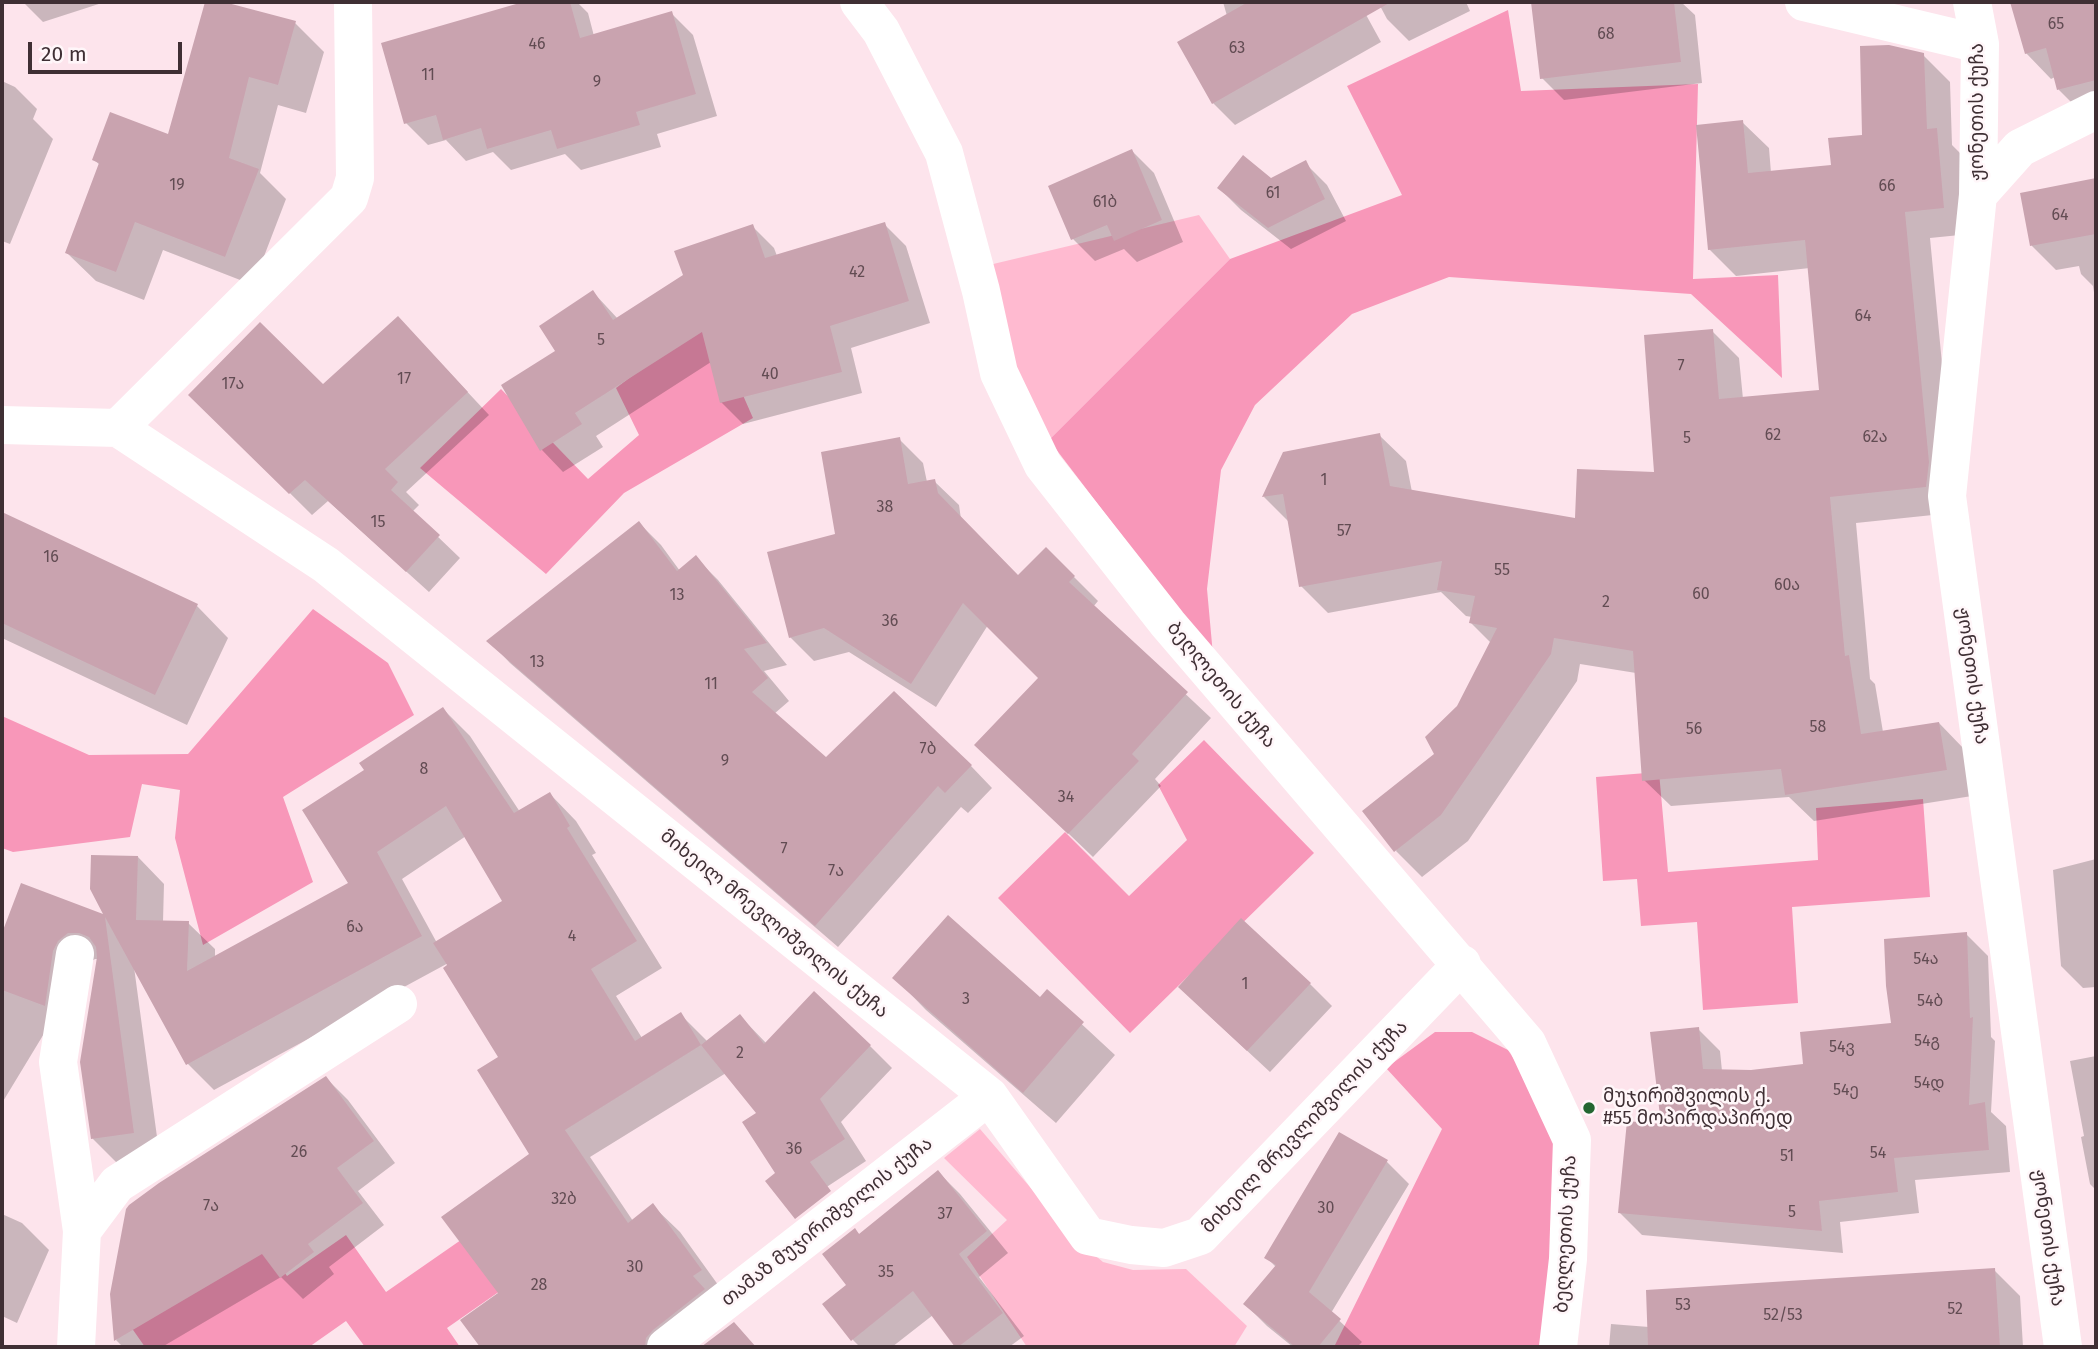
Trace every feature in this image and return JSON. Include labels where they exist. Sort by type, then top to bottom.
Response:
[{"type":"street","points":[[2,425],[118,428],[349,198],[355,178],[353,2]]},
{"type":"street","name":"ბეღლეთის ქუჩა","points":[[859,2],[881,31],[944,153],[981,291],[999,373],[1044,465],[1168,624],[1527,1043],[1572,1140],[1568,1259],[1558,1347]]},
{"type":"street","points":[[1804,2],[1980,44]]},
{"type":"street","name":"ჟონეთის ქუჩა","points":[[1972,2],[1980,44],[1978,195],[1947,496],[2063,1347]]},
{"type":"street","points":[[1978,195],[2020,148],[2096,110]]},
{"type":"street","name":"მიხეილ მრევლიშვილის ქუჩა","points":[[118,428],[326,565],[989,1096],[1087,1236],[1130,1245],[1164,1248],[1200,1237],[1462,964]]},
{"type":"street","points":[[75,954],[58,1062],[82,1231],[76,1347]]},
{"type":"street","points":[[82,1231],[117,1184],[398,1004]]},
{"type":"street","name":"თამაზ მუჯირიშვილის ქუჩა","points":[[666,1347],[989,1096]]},
{"type":"shaded area","points":[[1508,10],[1521,91],[1698,84],[1693,279],[1778,275],[1782,378],[1691,294],[1449,277],[1352,314],[1255,405],[1221,470],[1207,589],[1213,655],[1049,440],[1230,259],[1402,195],[1347,86]]},
{"type":"shaded area","points":[[1199,215],[1230,259],[1049,440],[1015,374],[989,265]]},
{"type":"shaded area","points":[[709,318],[753,418],[624,493],[546,574],[420,468],[501,389],[588,479],[639,435],[616,388]]},
{"type":"shaded area","points":[[313,609],[388,663],[414,715],[283,797],[313,882],[203,945],[175,838],[180,790],[142,784],[130,837],[13,852],[2,848],[2,716],[89,755],[188,754]]},
{"type":"shaded area","points":[[1204,740],[1314,853],[1130,1033],[998,898],[1065,832],[1129,896],[1187,840],[1158,785]]},
{"type":"shaded area","points":[[1659,772],[1668,872],[1818,860],[1816,808],[1923,799],[1930,897],[1792,907],[1798,1003],[1703,1010],[1697,922],[1641,926],[1637,879],[1603,881],[1596,777]]},
{"type":"shaded area","points":[[1435,1032],[1472,1032],[1508,1050],[1535,1091],[1555,1143],[1548,1347],[1334,1347],[1442,1129],[1386,1068]]},
{"type":"shaded area","points":[[980,1129],[1073,1237],[1103,1262],[1133,1270],[1186,1269],[1247,1326],[1234,1347],[1027,1347],[967,1257],[1007,1220],[944,1158]]},
{"type":"shaded area","points":[[507,1208],[543,1261],[447,1328],[460,1347],[365,1347],[346,1321],[309,1347],[145,1347],[131,1327],[261,1238],[287,1276],[346,1235],[386,1292]]},
{"type":"building","points":[[205,2],[224,2],[296,21],[278,85],[249,77],[229,158],[259,169],[225,257],[135,222],[116,272],[65,253],[99,163],[92,160],[110,112],[168,134]]},
{"type":"building","points":[[523,2],[570,2],[580,38],[672,11],[696,94],[636,112],[640,125],[557,149],[551,130],[487,149],[481,128],[443,140],[436,115],[404,124],[381,43]]},
{"type":"building","points":[[1248,2],[1391,2],[1212,104],[1177,42]]},
{"type":"building","points":[[1531,2],[1674,2],[1681,62],[1540,79]]},
{"type":"building","points":[[2010,2],[2096,2],[2096,80],[2057,90],[2046,48],[2025,54]]},
{"type":"building","points":[[1889,45],[1924,53],[1927,129],[1937,128],[1944,208],[1905,212],[1929,462],[1926,487],[1830,497],[1845,656],[1849,655],[1861,734],[1939,722],[1947,770],[1785,795],[1781,769],[1642,781],[1633,651],[1554,638],[1551,654],[1441,815],[1394,852],[1362,811],[1434,754],[1425,737],[1457,706],[1497,628],[1469,623],[1475,596],[1437,590],[1442,561],[1299,587],[1283,494],[1262,497],[1283,452],[1380,433],[1390,486],[1575,518],[1577,469],[1654,472],[1644,335],[1713,329],[1719,399],[1819,390],[1805,240],[1708,250],[1696,125],[1743,120],[1748,173],[1831,165],[1828,138],[1862,135],[1860,46]]},
{"type":"building","points":[[1132,149],[1162,220],[1114,241],[1107,225],[1071,240],[1048,186]]},
{"type":"building","points":[[1243,155],[1271,178],[1306,160],[1325,199],[1268,228],[1217,188]]},
{"type":"building","points":[[2096,178],[2096,234],[2030,246],[2020,193]]},
{"type":"building","points":[[885,222],[909,301],[830,326],[842,372],[720,403],[702,332],[575,413],[582,424],[540,451],[501,385],[555,351],[539,326],[593,290],[613,320],[683,275],[674,251],[753,224],[765,258]]},
{"type":"building","points":[[398,316],[468,392],[385,469],[398,482],[391,490],[440,535],[406,572],[305,480],[289,494],[188,395],[260,322],[323,384]]},
{"type":"building","points":[[900,437],[908,484],[935,479],[938,493],[1018,575],[1046,547],[1075,576],[1069,582],[1188,692],[1132,754],[1139,761],[1068,834],[974,745],[1038,678],[963,603],[911,684],[824,628],[789,638],[767,552],[835,534],[821,452]]},
{"type":"building","points":[[2,512],[198,604],[155,695],[2,623]]},
{"type":"building","points":[[639,521],[677,571],[696,555],[767,643],[744,649],[768,678],[752,692],[826,757],[894,691],[972,765],[945,793],[938,786],[815,926],[486,641]]},
{"type":"building","points":[[443,707],[514,813],[550,792],[570,826],[567,828],[637,941],[591,969],[635,1041],[681,1012],[701,1045],[565,1130],[628,1223],[653,1203],[702,1270],[693,1276],[705,1289],[653,1330],[646,1338],[645,1347],[480,1347],[460,1320],[498,1293],[441,1217],[529,1154],[477,1070],[498,1057],[443,968],[447,965],[433,943],[502,901],[446,806],[377,852],[422,936],[186,1065],[105,917],[134,1133],[91,1139],[80,1062],[97,957],[96,947],[89,937],[68,933],[58,941],[53,951],[45,1006],[2,990],[2,933],[21,883],[103,914],[90,889],[91,855],[138,856],[136,920],[189,921],[187,971],[348,883],[302,810],[364,770],[359,763]]},
{"type":"building","points":[[948,915],[1040,997],[1047,989],[1084,1022],[1023,1093],[892,978]]},
{"type":"building","points":[[1241,918],[1311,983],[1247,1051],[1178,987]]},
{"type":"building","points":[[1967,932],[1970,1018],[1973,1017],[1969,1105],[1985,1102],[1989,1150],[1894,1158],[1898,1192],[1819,1201],[1822,1231],[1618,1213],[1627,1121],[1661,1124],[1650,1032],[1699,1027],[1703,1069],[1751,1070],[1803,1064],[1800,1032],[1891,1023],[1884,939]]},
{"type":"building","points":[[814,991],[871,1045],[820,1099],[845,1139],[810,1162],[831,1191],[795,1219],[765,1181],[775,1173],[742,1122],[756,1113],[701,1045],[740,1014],[764,1044]]},
{"type":"building","points":[[326,1076],[374,1141],[337,1168],[363,1203],[308,1244],[314,1252],[280,1278],[262,1254],[114,1341],[110,1294],[129,1205]]},
{"type":"building","points":[[1339,1132],[1388,1160],[1309,1292],[1341,1319],[1318,1347],[1295,1347],[1243,1304],[1276,1265],[1264,1258]]},
{"type":"building","points":[[938,1170],[987,1231],[959,1254],[1003,1313],[955,1347],[913,1291],[851,1341],[822,1304],[846,1285],[822,1254],[855,1228],[859,1234]]},
{"type":"building","points":[[1995,1268],[2000,1347],[1648,1347],[1646,1290]]},
{"type":"building","points":[[734,1322],[756,1347],[701,1347]]},
{"type":"place","name":"მუჯირიშვილის ქ. #55 მოპირდაპირედ","points":[[1589,1108]]}]
